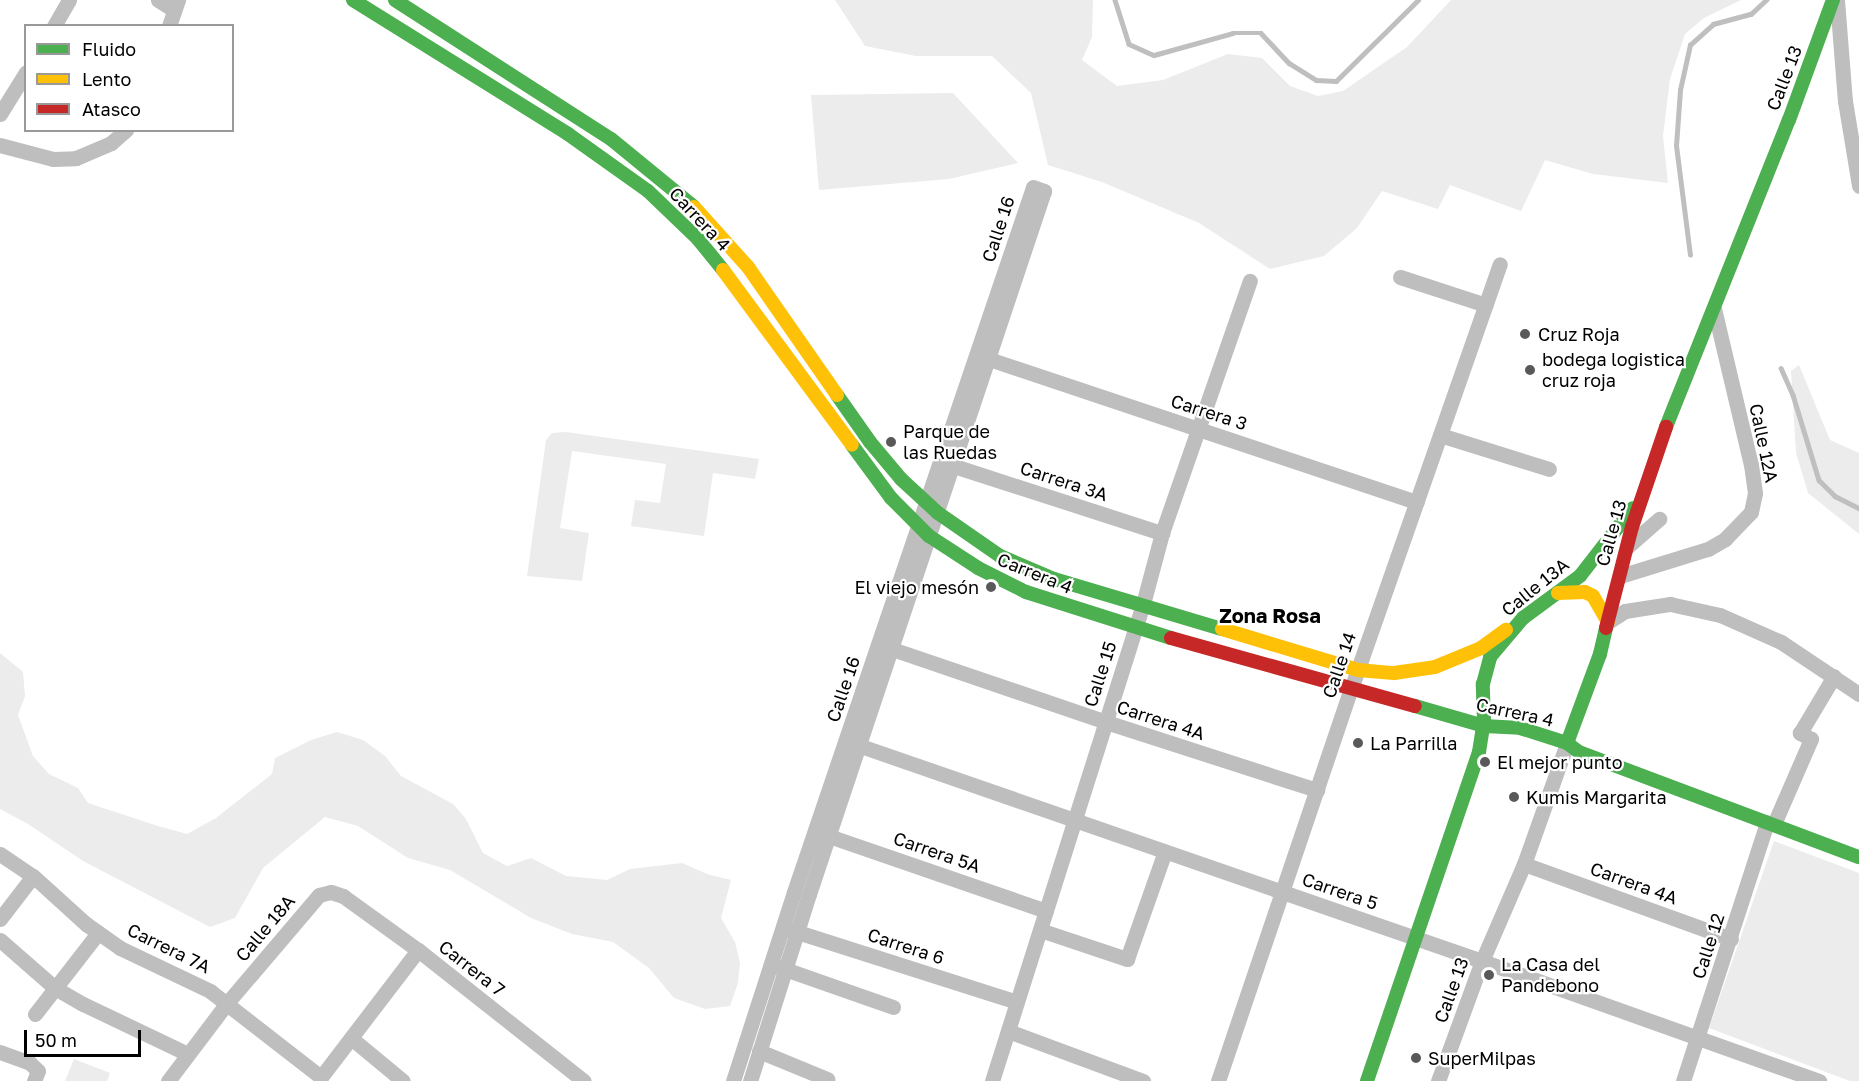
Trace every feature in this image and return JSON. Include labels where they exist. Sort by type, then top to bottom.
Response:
[{"type":"main road","name":"Carrera 4","points":[[353,0],[591,149],[648,191],[698,239],[718,263],[891,498],[924,532],[1009,585],[1136,628],[1351,689],[1484,726],[1520,728],[1567,742],[1579,752],[1859,856]]},
{"type":"main road","name":"Carrera 4","points":[[395,0],[610,139],[701,212],[748,267],[865,434],[901,479],[932,508],[973,540],[1028,569],[1358,670],[1394,673],[1435,667],[1481,648],[1523,618]]},
{"type":"main road","name":"Calle 13","points":[[1567,742],[1600,654],[1614,589],[1620,576],[1641,499],[1671,414],[1835,0]]},
{"type":"main road","points":[[849,442],[865,434]]},
{"type":"main road","name":"Calle 13A","points":[[1366,1081],[1479,752],[1484,726],[1483,684],[1490,657],[1523,618],[1558,593],[1588,567],[1641,499]]},
{"type":"main road","points":[[1558,593],[1585,592],[1593,596],[1608,622]]},
{"type":"street","points":[[55,24],[69,0]]},
{"type":"street","points":[[158,0],[176,5],[170,24]]},
{"type":"street","points":[[1835,0],[1845,101],[1859,186]]},
{"type":"street","points":[[0,114],[24,75]]},
{"type":"street","points":[[0,145],[53,159],[76,158],[111,143],[124,132]]},
{"type":"street","name":"Calle 16","points":[[733,1081],[778,966],[924,532],[1033,187],[1044,191],[954,466],[932,508]]},
{"type":"street","name":"Calle 14","points":[[1218,1081],[1351,689],[1500,264]]},
{"type":"street","points":[[1400,277],[1486,305]]},
{"type":"street","name":"Calle 15","points":[[992,1081],[1136,628],[1162,533],[1250,281]]},
{"type":"street","name":"Calle 12A","points":[[1620,576],[1708,549],[1725,539],[1751,512],[1755,493],[1751,465],[1714,306]]},
{"type":"street","name":"Carrera 3","points":[[990,358],[1417,502]]},
{"type":"street","points":[[1440,435],[1549,469]]},
{"type":"street","name":"Carrera 3A","points":[[954,466],[1162,533]]},
{"type":"street","points":[[1627,547],[1659,519]]},
{"type":"street","name":"Calle 16","points":[[853,743],[892,649],[924,532]]},
{"type":"street","points":[[1608,622],[1625,611],[1646,606],[1670,604],[1691,607],[1753,628],[1781,642],[1859,694]]},
{"type":"street","name":"Carrera 4A","points":[[892,649],[1106,722],[1317,790]]},
{"type":"street","name":"Calle 12","points":[[1683,1081],[1771,823],[1811,739],[1800,733],[1834,676]]},
{"type":"street","name":"Calle 13","points":[[1438,1081],[1482,961],[1524,864],[1567,742]]},
{"type":"street","name":"Carrera 5","points":[[853,743],[1283,891],[1819,1081]]},
{"type":"street","name":"Carrera 5A","points":[[822,834],[1046,911]]},
{"type":"street","points":[[1040,930],[1127,959],[1165,850]]},
{"type":"street","name":"Carrera 7A","points":[[0,854],[33,876],[98,933],[120,948],[210,991],[321,1077],[351,1038]]},
{"type":"street","name":"Carrera 4A","points":[[1524,864],[1731,939]]},
{"type":"street","points":[[0,919],[33,876]]},
{"type":"street","name":"Carrera 7","points":[[331,892],[343,896],[418,950],[582,1080]]},
{"type":"street","name":"Calle 18A","points":[[168,1081],[227,1003],[319,895],[331,892]]},
{"type":"street","name":"Carrera 6","points":[[790,929],[1017,1002]]},
{"type":"street","points":[[35,1014],[98,933]]},
{"type":"street","points":[[0,940],[55,988],[82,1004],[188,1054]]},
{"type":"street","points":[[404,1081],[351,1038],[418,950]]},
{"type":"street","points":[[778,966],[893,1007]]},
{"type":"street","name":"Calle 16","points":[[750,1081],[778,966]]},
{"type":"street","points":[[1008,1031],[1104,1075],[1143,1081]]},
{"type":"street","points":[[759,1051],[827,1079]]},
{"type":"street","points":[[0,1052],[30,1063],[36,1076]]},
{"type":"shaded area","points":[[835,0],[1093,0],[1092,37],[1082,60],[1117,86],[1163,80],[1228,54],[1262,58],[1290,86],[1318,96],[1343,91],[1407,47],[1451,0],[1741,0],[1704,18],[1685,34],[1670,79],[1663,136],[1668,183],[1593,174],[1545,160],[1521,211],[1450,185],[1438,209],[1382,191],[1357,228],[1324,256],[1270,269],[1199,223],[1102,182],[1048,165],[1031,93],[992,56],[916,56],[865,46]]},
{"type":"shaded area","points":[[953,93],[1018,163],[949,179],[819,190],[811,95]]},
{"type":"shaded area","points":[[1799,365],[1830,440],[1859,453],[1859,534],[1808,493],[1796,453],[1791,371]]},
{"type":"shaded area","points":[[566,432],[759,459],[755,479],[713,473],[704,536],[631,526],[635,500],[660,503],[666,464],[572,451],[560,528],[589,533],[582,581],[527,576],[546,440],[552,433]]},
{"type":"shaded area","points":[[0,653],[23,672],[25,696],[18,715],[33,756],[49,774],[78,788],[88,803],[158,826],[187,834],[216,818],[272,774],[275,758],[311,740],[337,732],[363,740],[385,756],[401,776],[453,804],[466,819],[483,853],[507,866],[531,858],[566,876],[607,880],[630,869],[682,863],[707,874],[731,880],[721,918],[735,942],[740,963],[738,983],[730,1006],[705,1009],[674,998],[649,968],[613,942],[572,934],[531,918],[450,870],[408,858],[358,826],[325,817],[263,868],[235,918],[210,927],[83,861],[28,824],[0,809]]},
{"type":"shaded area","points":[[1774,841],[1859,873],[1859,1081],[1850,1081],[1709,1028]]},
{"type":"shaded area","points":[[74,1059],[110,1073],[107,1081],[65,1081]]},
{"type":"waterway","points":[[1115,0],[1129,44],[1154,55],[1233,33],[1261,33],[1289,63],[1316,80],[1336,81],[1418,0]]},
{"type":"waterway","points":[[1690,255],[1676,146],[1680,90],[1690,45],[1713,24],[1751,14],[1766,0]]},
{"type":"waterway","points":[[1781,368],[1793,395],[1819,480],[1835,496],[1859,508]]},
{"type":"traffic: fast","points":[[353,0],[568,134],[648,191],[698,239],[723,270]]},
{"type":"traffic: fast","points":[[395,0],[611,139],[694,207]]},
{"type":"traffic: fast","points":[[1666,427],[1789,120],[1833,0]]},
{"type":"traffic: fast","points":[[837,395],[870,442],[901,479],[938,513],[1000,556],[1054,579],[1222,629]]},
{"type":"traffic: fast","points":[[852,445],[891,498],[929,536],[978,568],[1026,592],[1171,638]]},
{"type":"traffic: fast","points":[[1367,1081],[1479,752],[1484,721],[1483,684],[1490,657],[1523,618],[1580,576],[1633,508]]},
{"type":"traffic: fast","points":[[1606,628],[1600,654],[1567,743],[1579,752],[1859,857]]},
{"type":"traffic: fast","points":[[1415,706],[1484,726],[1520,728],[1567,743]]},
{"type":"traffic: slow","points":[[694,207],[748,267],[837,395]]},
{"type":"traffic: slow","points":[[723,270],[852,445]]},
{"type":"traffic: slow","points":[[1558,593],[1585,592],[1593,596],[1608,622]]},
{"type":"traffic: slow","points":[[1222,629],[1358,670],[1394,673],[1435,667],[1481,648],[1506,630]]},
{"type":"traffic: jam","points":[[1606,628],[1632,527],[1666,427]]},
{"type":"traffic: jam","points":[[1171,638],[1415,706]]},
{"type":"place","name":"Cruz Roja","points":[[1525,334]]},
{"type":"place","name":"bodega logistica cruz roja","points":[[1530,370]]},
{"type":"place","name":"Parque de las Ruedas","points":[[891,442]]},
{"type":"place","name":"El viejo mesón","points":[[991,587]]},
{"type":"place","name":"La Parrilla","points":[[1358,743]]},
{"type":"place","name":"El mejor punto","points":[[1485,762]]},
{"type":"place","name":"Kumis Margarita","points":[[1514,797]]},
{"type":"place","name":"La Casa del Pandebono","points":[[1489,975]]},
{"type":"place","name":"SuperMilpas","points":[[1416,1058]]},
{"type":"district","name":"Zona Rosa","points":[[1270,615]]}]
